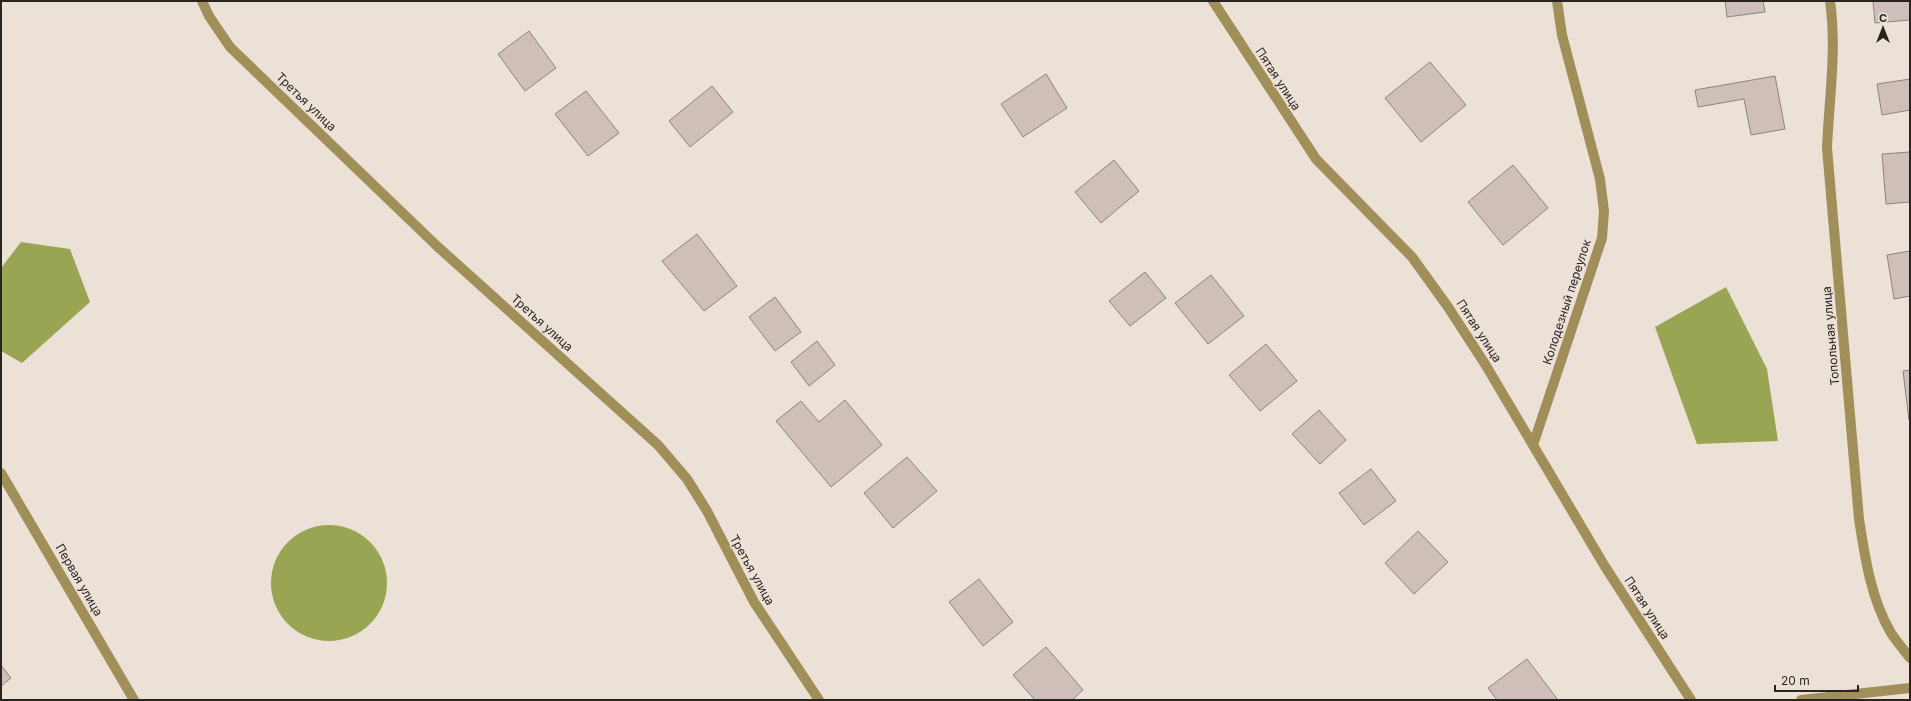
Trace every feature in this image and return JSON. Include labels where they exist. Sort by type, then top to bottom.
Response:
[{"type":"street","name":"Третья улица","points":[[202,1],[209,16],[230,47],[438,247],[658,445],[687,480],[707,511],[754,602],[819,700]]},
{"type":"street","name":"Пятая улица","points":[[1212,1],[1316,158],[1412,257],[1485,364],[1604,565],[1691,700]]},
{"type":"street","name":"Колодезный переулок","points":[[1533,445],[1600,245],[1604,211],[1600,179],[1562,35],[1557,1]]},
{"type":"street","name":"Топольная улица","points":[[1830,1],[1833,21],[1833,61],[1828,105],[1828,155],[1859,519],[1864,556],[1874,596],[1892,634],[1910,658]]},
{"type":"street","name":"Первая улица","points":[[1,473],[134,700]]},
{"type":"street","points":[[1801,700],[1910,688]]},
{"type":"shaded area","points":[[21,242],[70,249],[90,302],[22,363],[1,351],[1,268]]},
{"type":"shaded area","points":[[1726,287],[1767,369],[1778,441],[1697,444],[1655,327]]},
{"type":"shaded area","points":[[329,525],[351,529],[370,542],[383,561],[387,583],[383,605],[370,624],[351,637],[329,641],[307,637],[288,624],[275,605],[271,583],[275,561],[288,542],[307,529]]},
{"type":"building","points":[[1725,1],[1763,1],[1765,12],[1727,17]]},
{"type":"building","points":[[1873,1],[1910,1],[1910,20],[1875,23]]},
{"type":"building","points":[[529,31],[556,68],[525,91],[498,54]]},
{"type":"building","points":[[1430,62],[1466,105],[1421,142],[1385,98]]},
{"type":"building","points":[[1046,74],[1067,108],[1023,137],[1001,104]]},
{"type":"building","points":[[1775,76],[1785,129],[1751,135],[1744,99],[1698,107],[1695,90]]},
{"type":"building","points":[[1910,79],[1910,110],[1882,115],[1877,84]]},
{"type":"building","points":[[712,86],[733,112],[690,147],[669,121]]},
{"type":"building","points":[[586,91],[619,133],[588,156],[555,114]]},
{"type":"building","points":[[1910,152],[1910,202],[1886,204],[1882,154]]},
{"type":"building","points":[[1114,160],[1139,191],[1101,223],[1075,192]]},
{"type":"building","points":[[1513,165],[1548,208],[1503,245],[1468,202]]},
{"type":"building","points":[[697,234],[737,286],[704,311],[662,261]]},
{"type":"building","points":[[1910,251],[1910,296],[1894,299],[1887,255]]},
{"type":"building","points":[[1145,272],[1166,298],[1130,326],[1109,301]]},
{"type":"building","points":[[1211,275],[1244,316],[1208,344],[1175,303]]},
{"type":"building","points":[[775,297],[801,332],[775,351],[749,317]]},
{"type":"building","points":[[817,341],[835,365],[809,386],[791,362]]},
{"type":"building","points":[[1266,344],[1297,381],[1260,411],[1229,375]]},
{"type":"building","points":[[1910,370],[1910,420],[1909,420],[1903,371]]},
{"type":"building","points":[[845,400],[882,445],[831,487],[776,421],[801,401],[819,422]]},
{"type":"building","points":[[1319,410],[1346,440],[1320,464],[1292,434]]},
{"type":"building","points":[[907,457],[937,491],[893,528],[864,493]]},
{"type":"building","points":[[1371,469],[1396,501],[1364,525],[1339,493]]},
{"type":"building","points":[[1418,531],[1448,562],[1414,594],[1385,563]]},
{"type":"building","points":[[979,579],[1013,622],[983,646],[949,602]]},
{"type":"building","points":[[1046,647],[1083,690],[1072,700],[1035,700],[1013,675]]},
{"type":"building","points":[[1527,659],[1558,700],[1497,700],[1488,688]]},
{"type":"building","points":[[1,665],[11,678],[1,686]]}]
